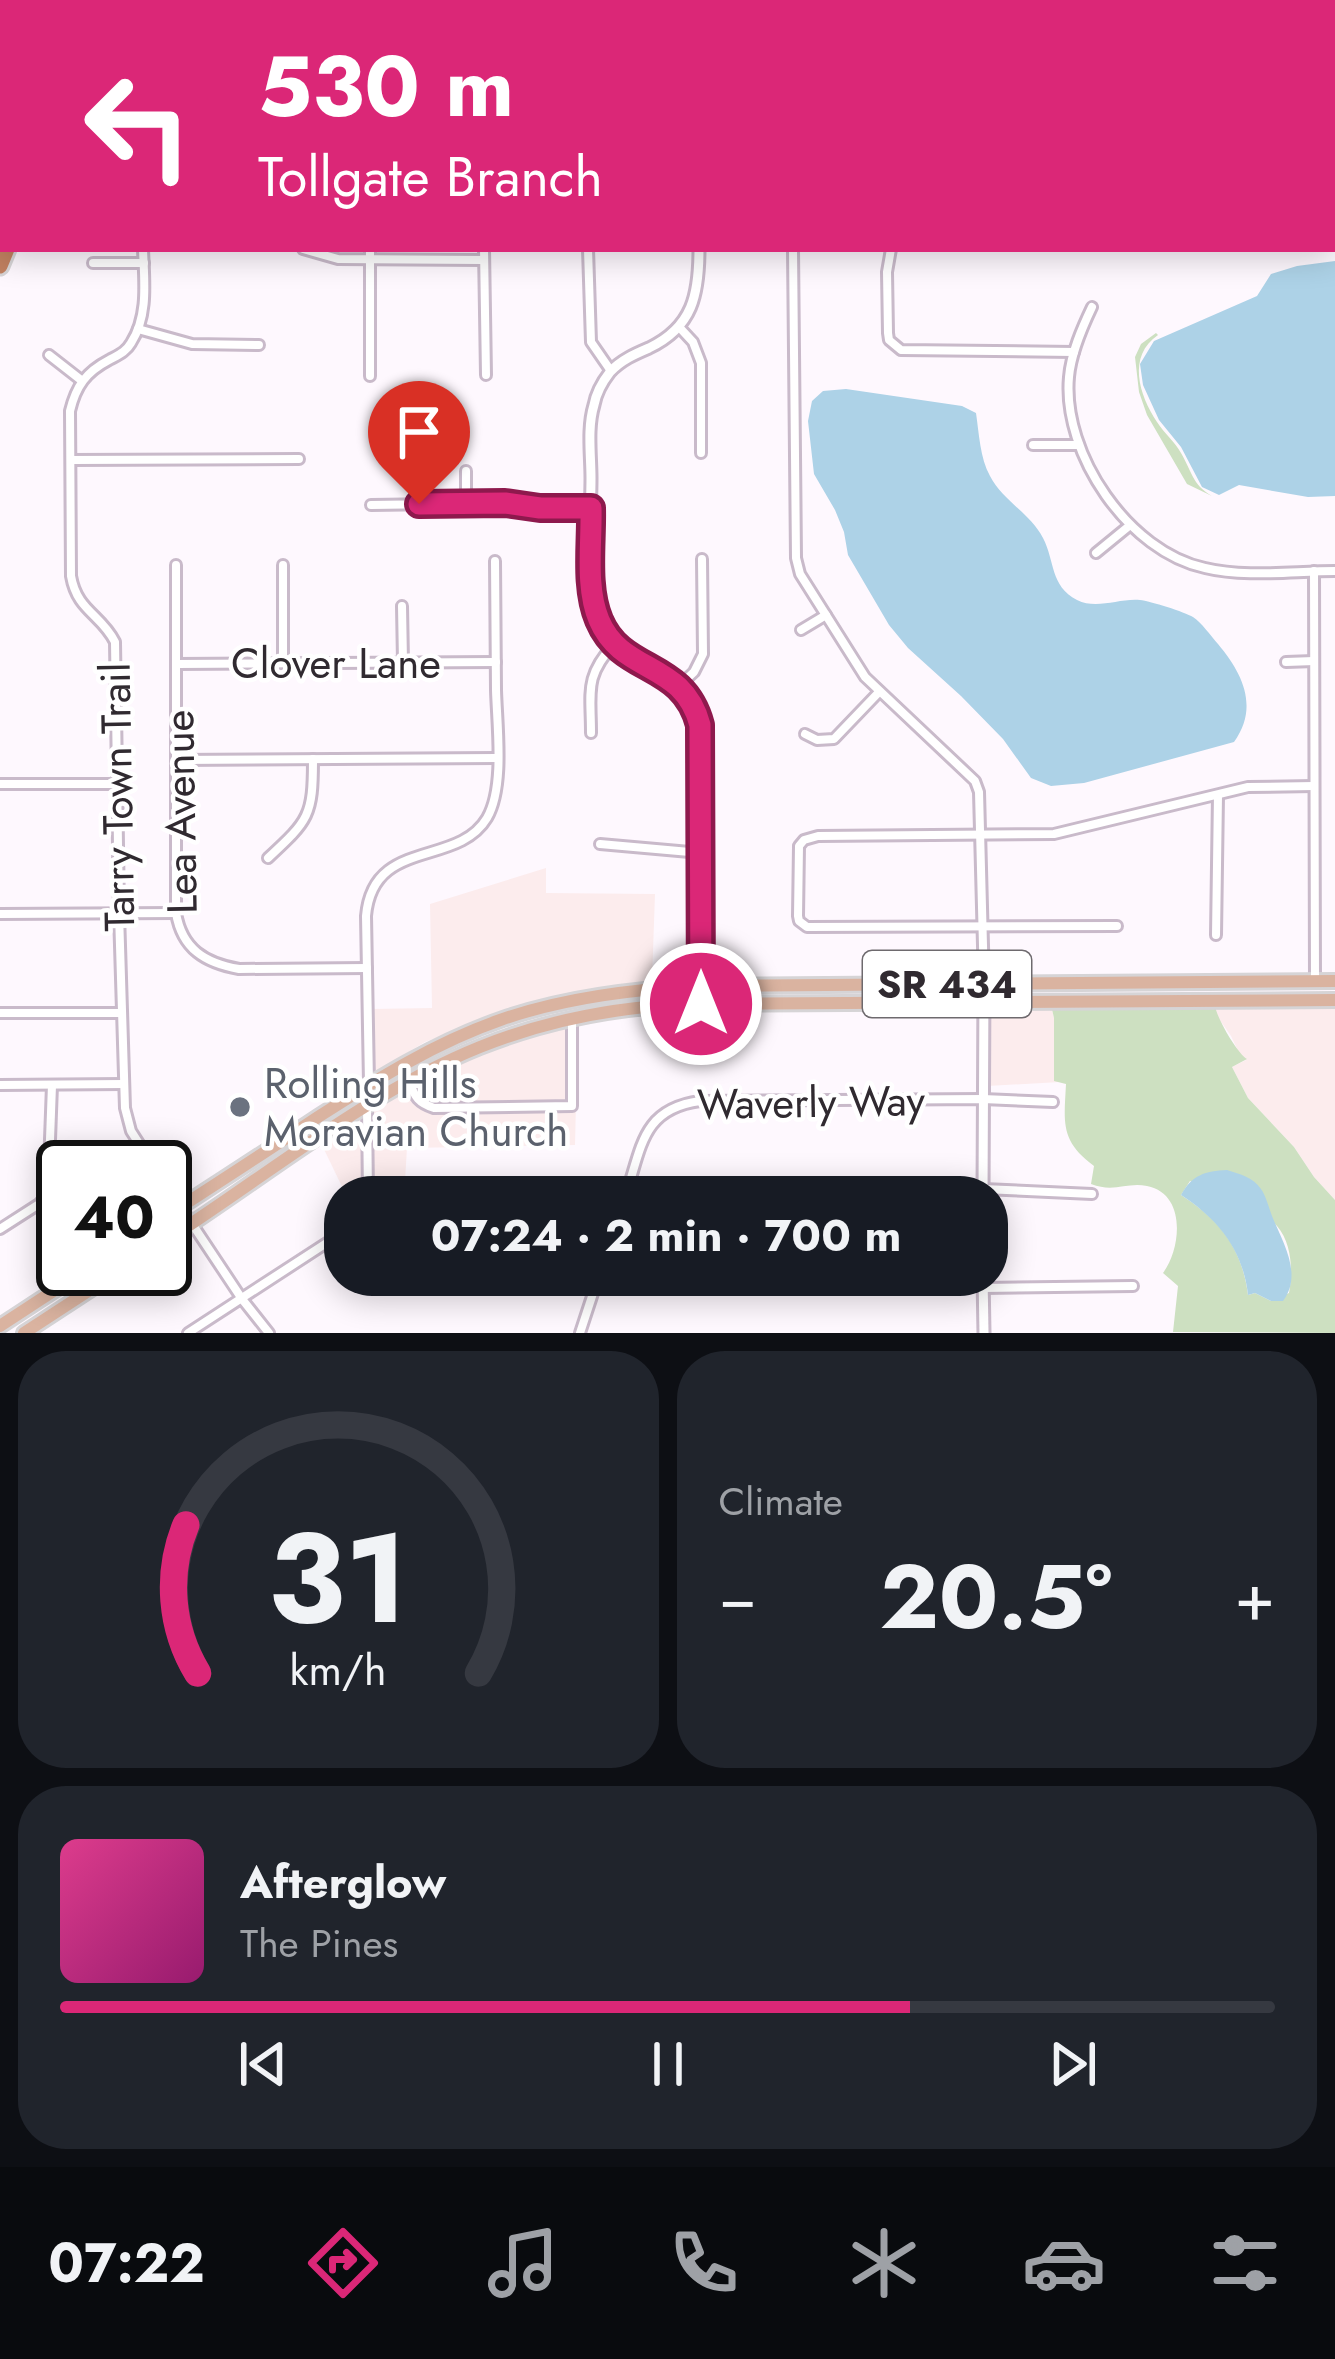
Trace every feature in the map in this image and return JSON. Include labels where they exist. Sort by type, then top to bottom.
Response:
[{"type":"main road","name":"SR 434","points":[[192,1200],[419,1055],[473,1030],[571,1000],[701,986],[1335,981]]},
{"type":"main road","name":"SR 434","points":[[193,1223],[410,1082],[479,1047],[572,1018],[701,1004],[1335,1000]]},
{"type":"main road","points":[[410,1082],[412,1070],[464,1042],[473,1030]]},
{"type":"main road","points":[[321,1136],[358,1105],[368,1094],[369,1084]]},
{"type":"main road","points":[[0,1326],[46,1296]]},
{"type":"main road","points":[[24,1333],[80,1296]]},
{"type":"street","points":[[50,355],[81,380],[128,348],[144,301],[143,252]]},
{"type":"street","points":[[311,252],[370,260],[484,260]]},
{"type":"street","points":[[370,252],[370,376]]},
{"type":"street","points":[[484,252],[486,375]]},
{"type":"street","points":[[589,252],[591,343],[611,371]]},
{"type":"street","points":[[699,252],[697,291],[680,328],[611,371],[599,391],[591,419],[591,508],[593,602],[599,621],[614,644],[633,660],[679,686],[697,715],[701,735],[701,1004]]},
{"type":"street","points":[[793,252],[796,559],[800,574],[865,676],[967,771],[980,792],[983,1176]]},
{"type":"street","points":[[890,252],[886,272],[888,333],[889,340],[902,350],[1074,352]]},
{"type":"street","points":[[93,263],[143,263]]},
{"type":"street","points":[[1092,307],[1074,352],[1069,395],[1079,445],[1129,526],[1167,554],[1206,569],[1335,571]]},
{"type":"street","points":[[680,328],[694,342],[701,363],[701,454]]},
{"type":"street","points":[[138,329],[192,344],[259,345]]},
{"type":"street","name":"Tarry Town Trail","points":[[81,380],[70,411],[74,590],[115,642],[124,1084],[131,1131],[137,1140]]},
{"type":"street","points":[[1033,445],[1079,445]]},
{"type":"street","points":[[70,460],[299,459]]},
{"type":"street","points":[[466,472],[466,504]]},
{"type":"street","points":[[371,505],[591,508]]},
{"type":"street","points":[[1096,553],[1129,526]]},
{"type":"street","points":[[679,686],[703,654],[702,559]]},
{"type":"street","points":[[369,1084],[367,904],[376,883],[399,863],[464,839],[483,825],[494,801],[495,561]]},
{"type":"street","name":"Lea Avenue","points":[[176,565],[176,913],[182,934],[195,952],[220,966],[367,968]]},
{"type":"street","points":[[283,565],[284,663]]},
{"type":"street","points":[[1314,571],[1315,981]]},
{"type":"street","points":[[402,605],[403,662]]},
{"type":"street","points":[[801,630],[826,615]]},
{"type":"street","points":[[591,733],[592,676],[614,644]]},
{"type":"street","points":[[1286,662],[1314,661]]},
{"type":"street","name":"Clover Lane","points":[[177,664],[496,662]]},
{"type":"street","points":[[806,734],[817,740],[833,739],[879,692]]},
{"type":"street","points":[[176,760],[497,758]]},
{"type":"street","points":[[268,858],[308,816],[313,759]]},
{"type":"street","points":[[0,784],[118,784]]},
{"type":"street","points":[[1117,926],[817,929],[802,925],[798,916],[797,853],[804,840],[818,836],[1071,832],[1248,787],[1314,786]]},
{"type":"street","points":[[1216,935],[1218,795]]},
{"type":"street","points":[[601,844],[702,853]]},
{"type":"street","points":[[0,914],[176,913]]},
{"type":"street","points":[[0,1013],[122,1013]]},
{"type":"street","points":[[410,1082],[414,1096],[434,1108],[572,1106],[572,1018]]},
{"type":"street","points":[[0,1085],[124,1084]]},
{"type":"street","points":[[0,1228],[48,1194],[52,1085]]},
{"type":"street","name":"Waverly Way","points":[[632,1176],[649,1129],[667,1109],[697,1101],[1053,1102]]},
{"type":"street","points":[[367,1107],[368,1176]]},
{"type":"street","points":[[1008,1193],[1092,1194]]},
{"type":"street","points":[[193,1223],[269,1333]]},
{"type":"street","points":[[188,1333],[324,1245]]},
{"type":"street","points":[[1008,1288],[1133,1286]]},
{"type":"street","points":[[580,1333],[592,1296]]},
{"type":"street","points":[[983,1296],[984,1333]]},
{"type":"shaded area","points":[[546,868],[546,893],[655,894],[652,980],[535,1002],[425,1042],[372,1074],[371,1009],[432,1008],[430,904]]},
{"type":"shaded area","points":[[1335,1004],[1335,1200],[1248,1098],[1232,1067],[1246,1060],[1215,1013],[1215,1005]]},
{"type":"shaded area","points":[[1051,1005],[1054,1080],[1060,1082],[987,1086],[988,1006]]},
{"type":"shaded area","points":[[578,1021],[575,1145],[407,1148],[405,1176],[372,1176],[371,1109],[408,1088],[420,1107],[434,1112],[575,1110]]},
{"type":"shaded area","points":[[568,1023],[569,1102],[434,1104],[417,1094],[414,1084],[427,1077],[495,1046]]},
{"type":"shaded area","points":[[364,1113],[365,1176],[337,1176],[320,1141]]},
{"type":"green space","points":[[1156,333],[1139,365],[1145,400],[1198,484],[1216,498],[1187,484],[1147,415],[1139,392],[1135,357],[1141,344]]},
{"type":"green space","points":[[1051,1005],[1215,1005],[1228,1034],[1247,1059],[1232,1067],[1248,1098],[1335,1200],[1335,1333],[1173,1332],[1178,1286],[1163,1273],[1174,1250],[1174,1211],[1160,1191],[1147,1186],[1091,1184],[1094,1166],[1075,1148],[1067,1130],[1066,1084],[1054,1081]],"holes":[[[1190,1181],[1277,1226],[1290,1258],[1289,1293],[1271,1301],[1255,1293],[1248,1295],[1227,1237],[1181,1195]]]},
{"type":"water","points":[[1335,261],[1335,496],[1308,497],[1239,485],[1219,495],[1202,487],[1181,447],[1159,420],[1143,385],[1140,364],[1154,341],[1257,296],[1271,274]]},
{"type":"water","points":[[846,389],[962,406],[976,413],[990,476],[1038,529],[1068,594],[1092,604],[1140,600],[1175,610],[1196,620],[1218,644],[1245,691],[1246,716],[1234,742],[1084,783],[1051,786],[1031,778],[1003,739],[889,625],[848,555],[835,510],[814,474],[808,421],[812,401],[823,391]]},
{"type":"water","points":[[1227,1170],[1246,1176],[1266,1199],[1291,1269],[1283,1301],[1248,1295],[1241,1264],[1226,1237],[1181,1195],[1200,1175]]},
{"type":"place","name":"Rolling Hills Moravian Church","points":[[240,1107]]},
{"type":"route","points":[[419,504],[591,508],[593,602],[604,632],[633,660],[679,686],[700,725],[701,1004]]}]
